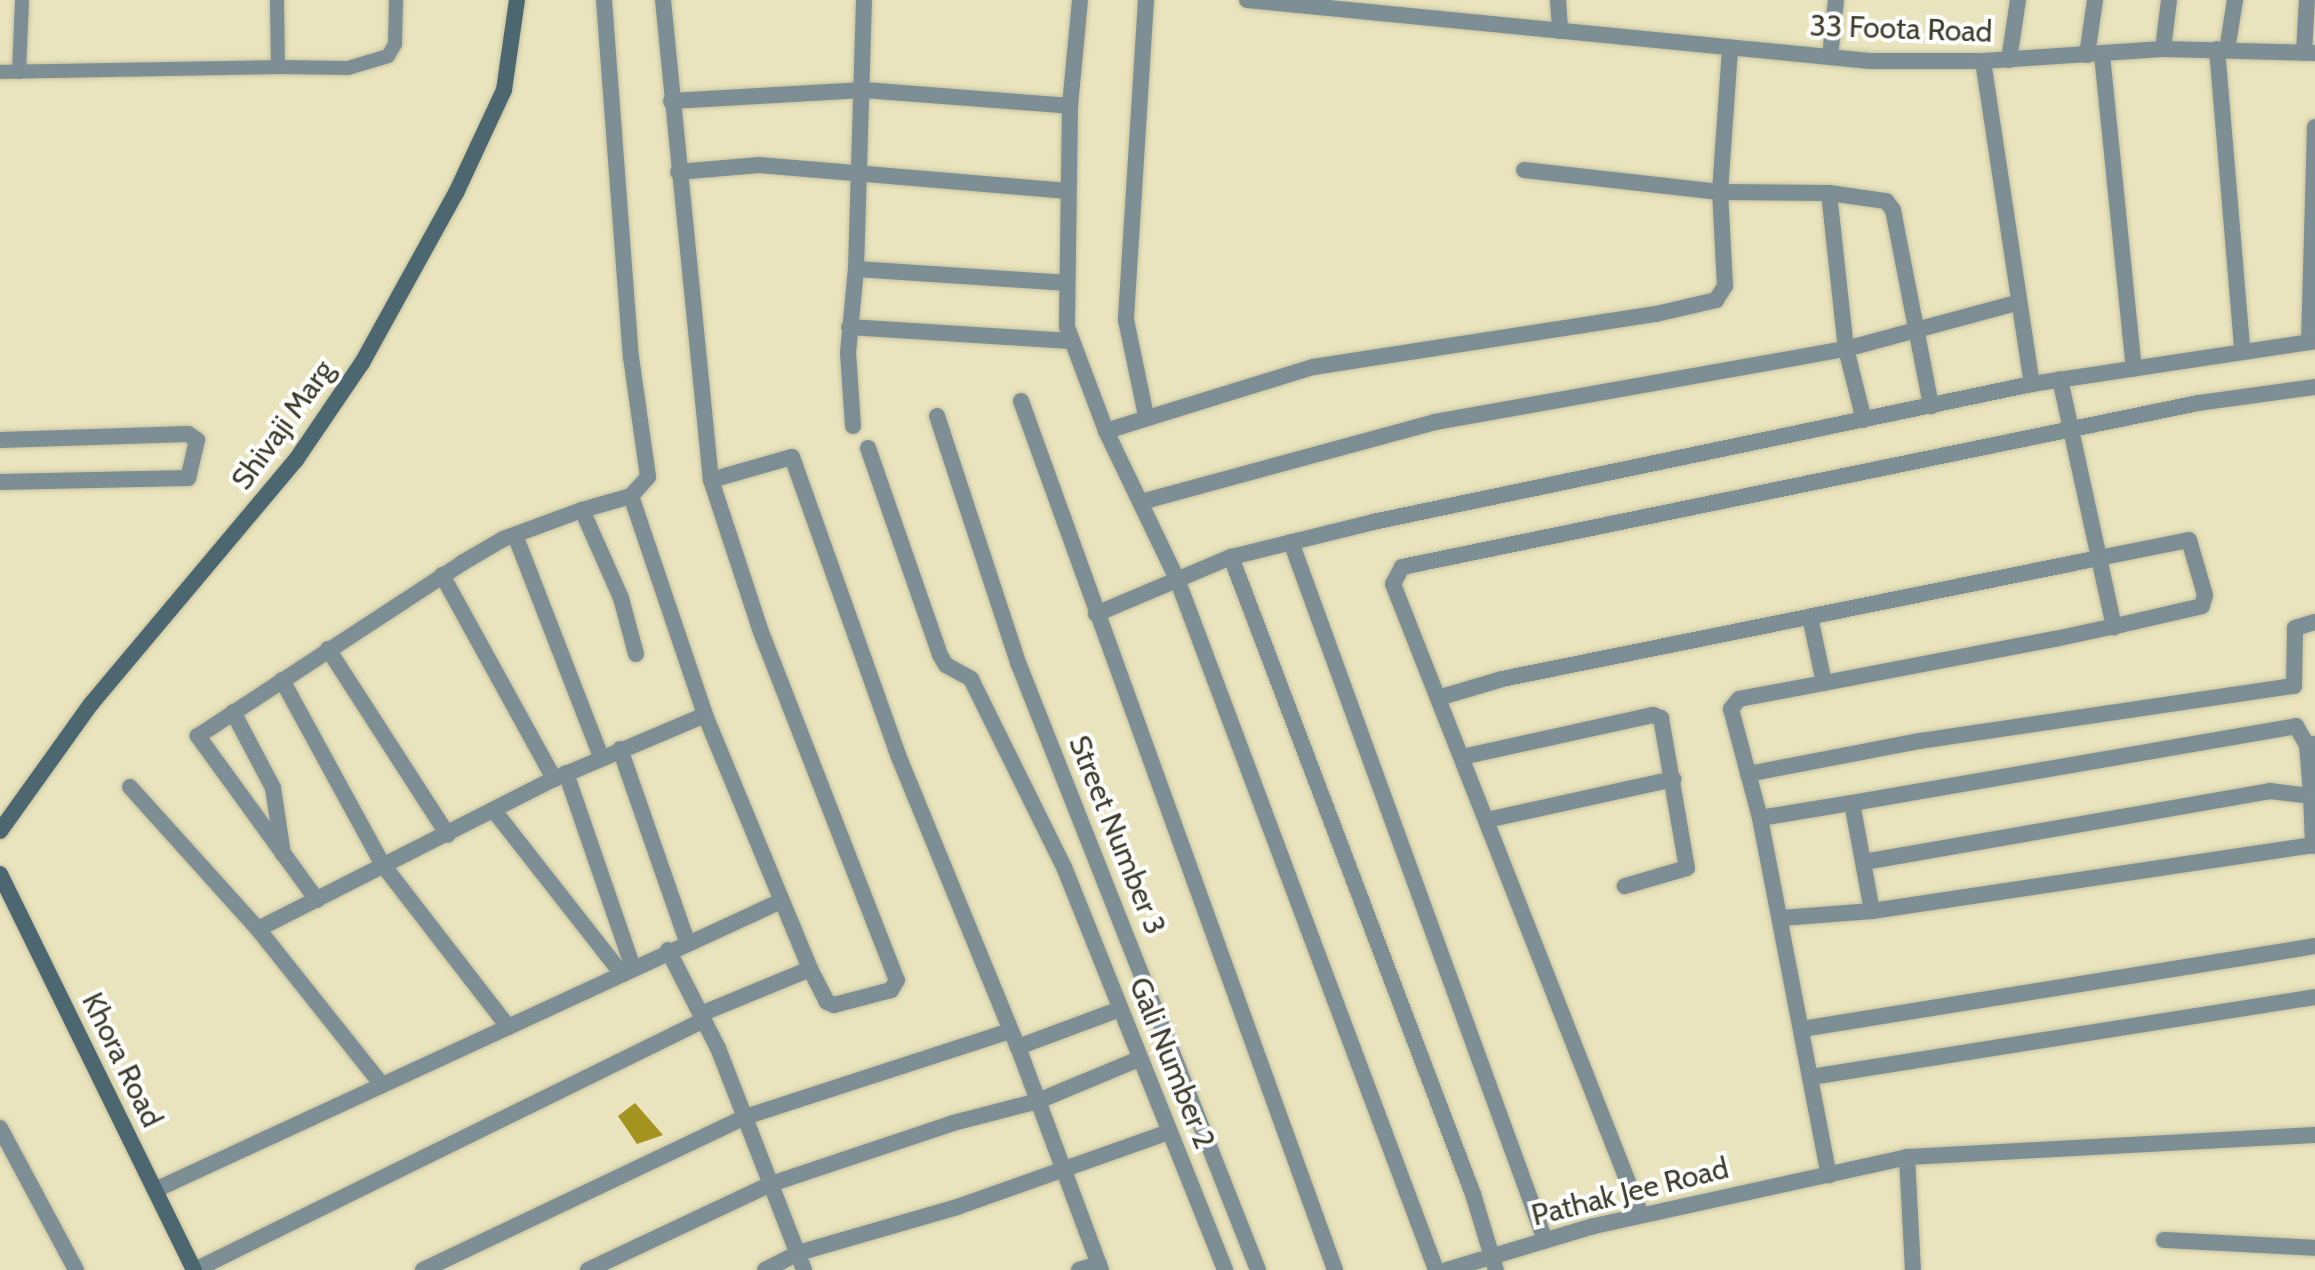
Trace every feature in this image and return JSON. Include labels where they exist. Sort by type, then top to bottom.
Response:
[{"type":"main road","name":"Shivaji Marg","points":[[0,831],[91,704],[296,460],[362,363],[456,193],[504,90],[517,0]]},
{"type":"main road","name":"Khora Road","points":[[0,874],[194,1270]]},
{"type":"street","points":[[317,900],[199,743],[201,731],[442,575],[515,535],[631,496],[648,477],[631,357],[604,0]]},
{"type":"street","points":[[631,496],[705,715],[821,993],[834,1005],[891,990],[897,980],[761,632],[711,480],[663,0]]},
{"type":"street","points":[[853,426],[849,327],[856,269],[861,172],[864,0]]},
{"type":"street","points":[[1080,0],[1070,106],[1065,283],[1071,341],[1106,431],[1177,579],[1436,1270]]},
{"type":"street","points":[[1146,0],[1126,320],[1146,416]]},
{"type":"street","name":"33 Foota Road","points":[[1247,0],[1403,8],[1560,31],[1830,57],[1983,61],[2163,49],[2310,53]]},
{"type":"street","points":[[1558,0],[1560,31]]},
{"type":"street","points":[[1830,57],[1836,0]]},
{"type":"street","points":[[2009,60],[2018,0]]},
{"type":"street","points":[[2095,0],[2094,55],[2134,368]]},
{"type":"street","points":[[2163,49],[2169,0]]},
{"type":"street","points":[[2235,0],[2222,50],[2242,348]]},
{"type":"street","points":[[2307,0],[2310,53]]},
{"type":"street","points":[[1106,431],[1146,416],[1313,367],[1656,314],[1716,300],[1725,286],[1720,192],[1730,48]]},
{"type":"street","points":[[1983,61],[2017,303],[2032,384]]},
{"type":"street","points":[[671,101],[864,90],[1070,106]]},
{"type":"street","points":[[1096,614],[1231,557],[1291,542],[2032,384],[2242,348],[2312,342],[2315,127]]},
{"type":"street","points":[[678,172],[759,165],[1068,191]]},
{"type":"street","points":[[1524,170],[1720,192],[1829,193],[1872,197],[1893,210],[1931,406]]},
{"type":"street","points":[[1829,193],[1846,349],[1864,420]]},
{"type":"street","points":[[856,269],[1065,283]]},
{"type":"street","points":[[1141,502],[1435,422],[1846,349],[2017,303]]},
{"type":"street","points":[[849,327],[1071,341]]},
{"type":"street","points":[[2060,379],[2114,627]]},
{"type":"street","points":[[1641,1215],[1393,584],[1402,567],[2198,403],[2315,387]]},
{"type":"street","points":[[1021,401],[1335,1270]]},
{"type":"street","name":"Street Number 3","points":[[937,416],[1019,665],[1258,1270]]},
{"type":"street","points":[[0,440],[188,434],[197,440],[193,476],[188,478],[0,482]]},
{"type":"street","name":"Gali Number 2","points":[[868,448],[940,655],[946,665],[971,679],[1064,867],[1225,1270]]},
{"type":"street","points":[[711,480],[792,457],[898,755],[1014,1039],[1100,1267],[1079,1270]]},
{"type":"street","points":[[582,510],[621,598],[636,654]]},
{"type":"street","points":[[515,535],[601,757]]},
{"type":"street","points":[[1438,698],[1502,679],[2189,540],[2205,595],[2202,606],[2114,627],[1734,702],[1732,719],[1760,818],[1829,1175]]},
{"type":"street","points":[[1291,542],[1545,1240]]},
{"type":"street","points":[[1231,557],[1473,1194],[1494,1263]]},
{"type":"street","points":[[442,575],[560,776],[627,971]]},
{"type":"street","points":[[1810,617],[1824,683]]},
{"type":"street","points":[[1748,774],[1920,741],[2294,686],[2295,628],[2315,622]]},
{"type":"street","points":[[328,649],[448,835]]},
{"type":"street","points":[[282,680],[383,865],[508,1027]]},
{"type":"street","points":[[233,712],[273,788],[283,856]]},
{"type":"street","points":[[258,929],[495,812],[560,776],[705,715]]},
{"type":"street","points":[[1462,757],[1653,715],[1666,727],[1687,868],[1625,886]]},
{"type":"street","points":[[1760,818],[2296,726],[2311,745],[2314,846],[1872,911],[1781,918]]},
{"type":"street","points":[[620,749],[687,941]]},
{"type":"street","points":[[1487,820],[1674,779]]},
{"type":"street","points":[[130,787],[258,929],[382,1085]]},
{"type":"street","points":[[1864,862],[2270,791],[2311,793]]},
{"type":"street","points":[[1852,803],[1872,911]]},
{"type":"street","points":[[495,812],[627,971]]},
{"type":"street","points":[[155,1190],[687,941],[781,901]]},
{"type":"street","points":[[1802,1029],[2315,946]]},
{"type":"street","points":[[668,950],[702,1017],[745,1117],[804,1270]]},
{"type":"street","points":[[194,1270],[702,1017],[810,969]]},
{"type":"street","points":[[1811,1077],[2315,997]]},
{"type":"street","points":[[423,1270],[745,1117],[1120,1009]]},
{"type":"street","points":[[588,1270],[771,1184],[938,1127],[1038,1101],[1139,1059]]},
{"type":"street","points":[[0,1128],[76,1270]]},
{"type":"street","points":[[765,1270],[798,1253],[1063,1171],[1169,1132]]},
{"type":"street","name":"Pathak Jee Road","points":[[1447,1270],[1494,1263],[1545,1240],[1641,1215],[1907,1157],[2315,1135]]},
{"type":"street","points":[[1907,1157],[1913,1270]]},
{"type":"street","points":[[2164,1240],[2315,1248]]},
{"type":"lane","points":[[19,72],[22,0]]},
{"type":"lane","points":[[277,0],[278,67]]},
{"type":"lane","points":[[0,72],[348,68],[388,56],[395,44],[396,0]]},
{"type":"shaded area","points":[[635,1103],[663,1135],[637,1144],[618,1116]]}]
